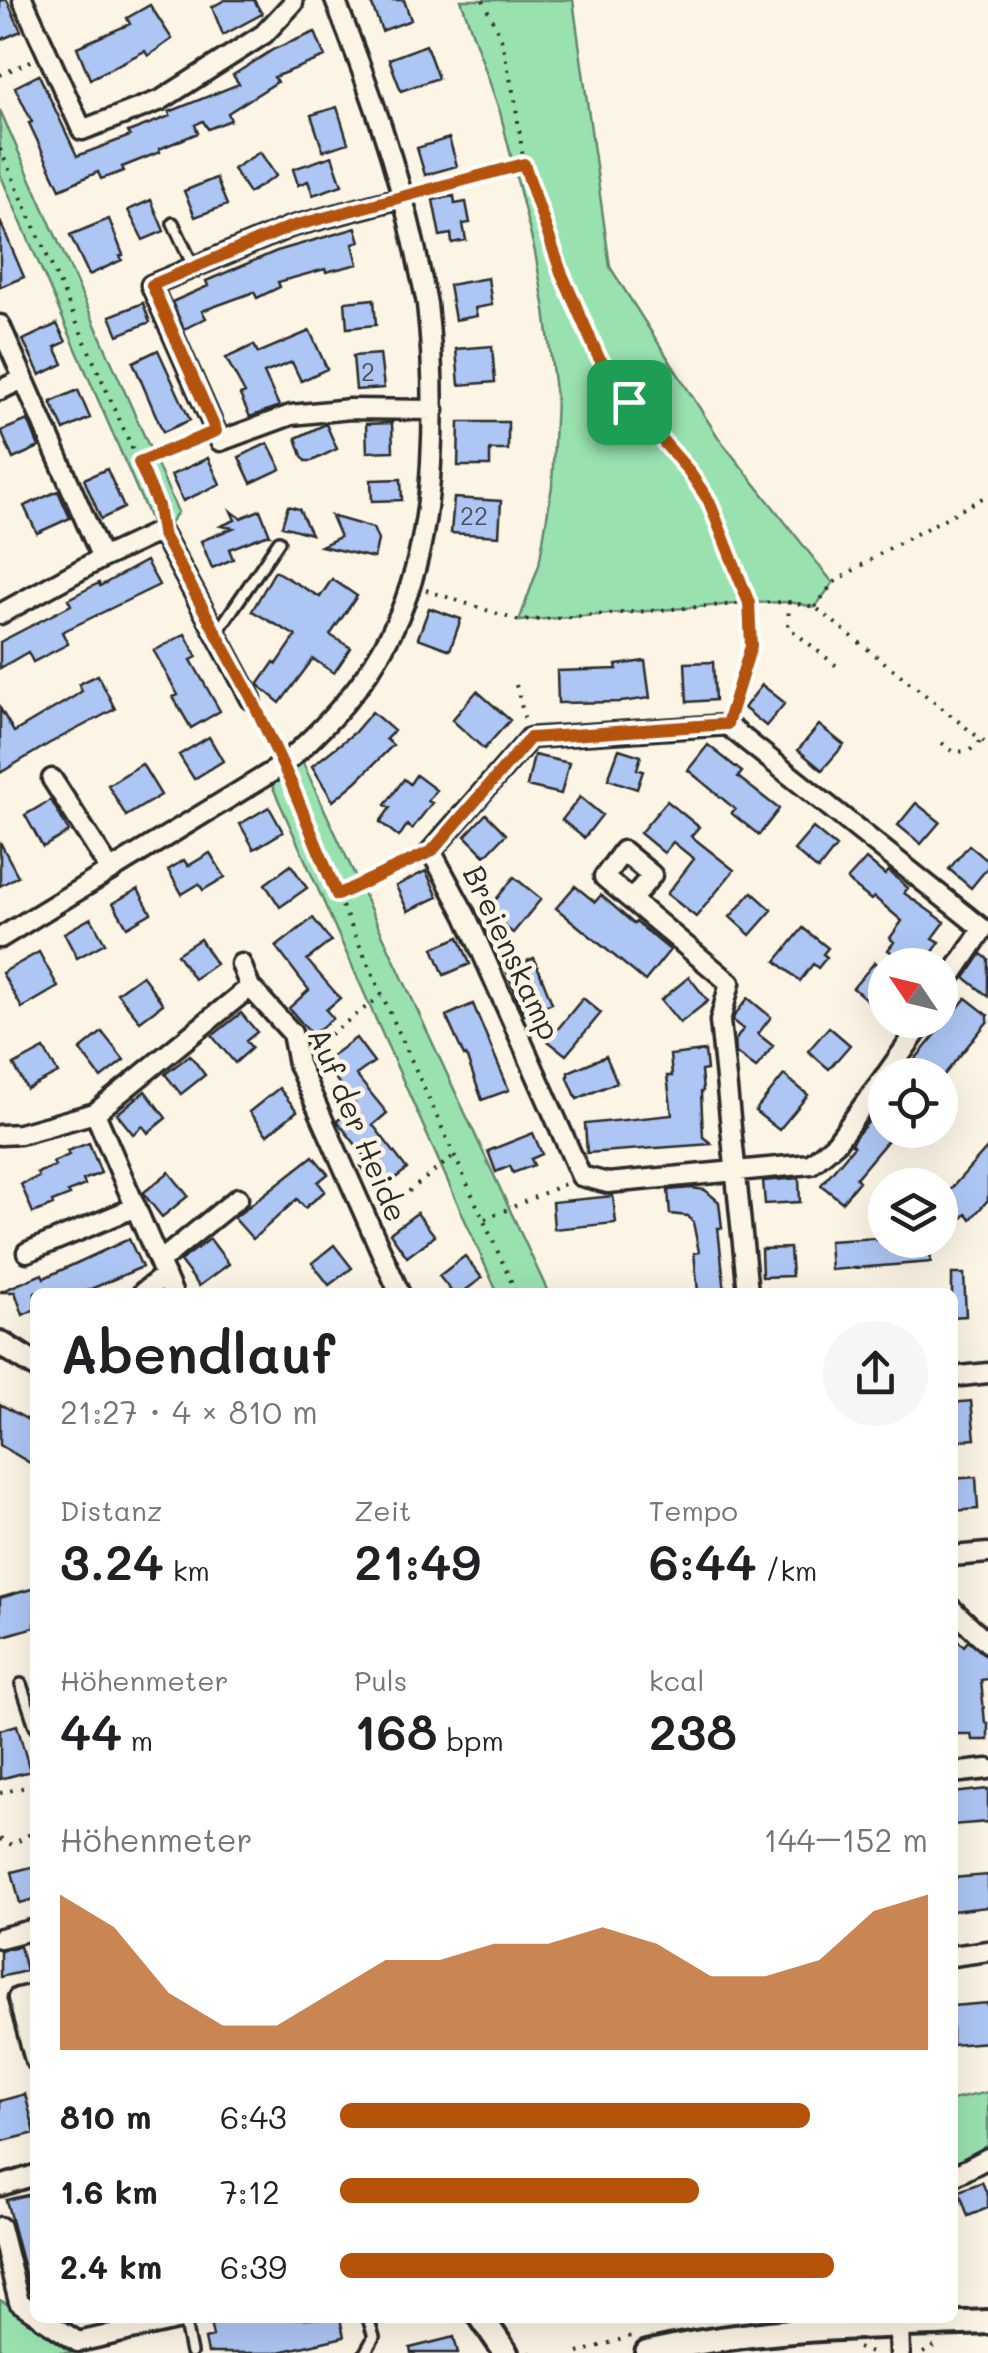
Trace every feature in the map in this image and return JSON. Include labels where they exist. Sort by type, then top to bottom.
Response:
[{"type":"street","points":[[23,0],[82,130],[161,100],[264,34],[291,1],[312,0]]},
{"type":"street","points":[[0,938],[283,765],[322,731],[349,700],[392,632],[412,585],[429,503],[434,410],[426,303],[404,198],[370,87],[335,0]]},
{"type":"street","points":[[404,198],[290,227],[152,285],[220,442],[291,414],[350,408],[434,410]]},
{"type":"street","points":[[0,325],[102,558]]},
{"type":"street","points":[[0,390],[23,379]]},
{"type":"street","points":[[0,614],[102,558],[162,533],[252,699]]},
{"type":"street","points":[[530,738],[727,724],[986,930],[958,968]]},
{"type":"street","name":"Breienskamp","points":[[530,738],[432,851],[466,916],[581,1176]]},
{"type":"street","points":[[52,779],[112,872]]},
{"type":"street","points":[[632,899],[730,983],[720,1021],[748,1288]]},
{"type":"street","name":"Auf der Heide","points":[[241,964],[250,987],[292,1034],[297,1059],[397,1288]]},
{"type":"street","points":[[0,1136],[95,1114],[250,987]]},
{"type":"street","points":[[581,1176],[608,1183],[811,1164],[836,1143],[868,1100]]},
{"type":"street","points":[[95,1114],[166,1277],[238,1198]]},
{"type":"street","points":[[27,1252],[136,1207]]},
{"type":"street","points":[[0,1344],[30,1361]]},
{"type":"street","points":[[958,1376],[988,1372]]},
{"type":"street","points":[[958,1556],[988,1553]]},
{"type":"street","points":[[958,1615],[988,1643]]},
{"type":"street","points":[[958,1772],[988,1769]]},
{"type":"street","points":[[0,1938],[30,1931]]},
{"type":"street","points":[[958,1955],[988,1951]]},
{"type":"street","points":[[30,1995],[18,1998],[30,2042]]},
{"type":"street","points":[[958,2175],[986,2163]]},
{"type":"street","points":[[0,2186],[30,2177]]},
{"type":"street","points":[[0,2226],[19,2302],[30,2310]]},
{"type":"street","points":[[648,2353],[727,2337],[797,2330],[988,2322]]},
{"type":"street","points":[[50,2323],[78,2342],[162,2323]]},
{"type":"street","points":[[485,2323],[506,2353]]},
{"type":"street","points":[[899,2326],[900,2353]]},
{"type":"lane","points":[[173,223],[194,268]]},
{"type":"lane","points":[[216,634],[279,541]]},
{"type":"lane","points":[[21,1684],[30,1711]]},
{"type":"lane","points":[[185,2323],[191,2353]]},
{"type":"lane","points":[[366,2353],[374,2337],[370,2323]]},
{"type":"path","points":[[483,0],[501,38],[524,164],[561,272],[598,356],[629,402],[688,470],[709,501],[749,603],[751,646],[727,724]]},
{"type":"path","points":[[0,75],[46,54]]},
{"type":"path","points":[[0,149],[158,506],[162,533]]},
{"type":"path","points":[[404,198],[524,164]]},
{"type":"path","points":[[139,462],[216,431]]},
{"type":"path","points":[[815,607],[832,583],[988,495]]},
{"type":"path","points":[[412,585],[519,621],[749,603],[788,602],[815,607],[988,745]]},
{"type":"path","points":[[788,602],[788,627],[838,667]]},
{"type":"path","points":[[516,684],[530,738]]},
{"type":"path","points":[[252,699],[514,1288]]},
{"type":"path","points":[[942,743],[954,752],[969,751],[981,740]]},
{"type":"path","points":[[337,895],[432,851]]},
{"type":"path","points":[[297,1059],[383,995]]},
{"type":"path","points":[[368,1223],[455,1154]]},
{"type":"path","points":[[485,1219],[581,1176]]},
{"type":"path","points":[[0,1793],[30,1786]]},
{"type":"path","points":[[0,1839],[12,1845],[30,1834]]},
{"type":"green space","points":[[461,0],[573,0],[610,267],[718,437],[833,583],[815,607],[789,602],[749,603],[519,621],[539,565],[552,486],[556,399],[535,252],[500,112]]},
{"type":"green space","points":[[0,110],[178,512],[162,533],[156,533],[0,174]]},
{"type":"green space","points":[[301,759],[546,1288],[495,1288],[270,781]]},
{"type":"green space","points":[[988,2092],[988,2158],[958,2174],[958,2099]]},
{"type":"green space","points":[[0,2300],[72,2353],[0,2353]]},
{"type":"building","points":[[0,0],[7,0],[21,31],[0,40]]},
{"type":"building","points":[[225,0],[254,0],[262,14],[223,35],[212,7]]},
{"type":"building","points":[[370,0],[404,0],[411,20],[382,31]]},
{"type":"building","points":[[150,5],[172,39],[148,56],[145,51],[90,79],[77,47],[130,24],[127,18]]},
{"type":"building","points":[[315,32],[325,57],[274,77],[277,82],[228,113],[231,120],[208,129],[203,121],[195,125],[198,133],[122,167],[124,171],[101,179],[98,172],[60,189],[15,87],[39,75],[77,156],[130,136],[128,132],[170,116],[169,112],[239,84],[233,75],[274,49]]},
{"type":"building","points":[[426,45],[438,78],[401,91],[389,59]]},
{"type":"building","points":[[337,107],[348,143],[323,151],[311,115]]},
{"type":"building","points":[[449,138],[457,166],[425,175],[417,148]]},
{"type":"building","points":[[260,152],[276,176],[249,193],[233,169]]},
{"type":"building","points":[[332,156],[342,185],[313,195],[308,181],[298,185],[293,169]]},
{"type":"building","points":[[216,178],[227,205],[195,217],[184,191]]},
{"type":"building","points":[[454,196],[455,204],[466,202],[470,223],[463,224],[466,240],[452,243],[451,234],[440,236],[433,200]]},
{"type":"building","points":[[151,200],[164,231],[143,240],[128,210]]},
{"type":"building","points":[[109,219],[122,260],[89,275],[70,235]]},
{"type":"building","points":[[0,221],[24,277],[0,287]]},
{"type":"building","points":[[356,228],[360,242],[353,244],[358,264],[278,282],[280,287],[257,298],[254,292],[202,311],[206,318],[184,329],[172,302],[208,286],[206,281],[277,251]]},
{"type":"building","points":[[488,278],[492,305],[475,308],[477,316],[455,320],[449,285]]},
{"type":"building","points":[[374,299],[376,325],[347,328],[345,302]]},
{"type":"building","points":[[143,303],[150,322],[118,335],[110,316]]},
{"type":"building","points":[[57,324],[66,342],[55,347],[63,364],[40,375],[23,340]]},
{"type":"building","points":[[310,331],[327,369],[301,381],[292,362],[264,373],[279,406],[250,417],[240,395],[245,393],[226,358],[254,345],[258,353]]},
{"type":"building","points":[[492,346],[495,382],[459,385],[456,349]]},
{"type":"building","points":[[158,350],[190,420],[163,432],[133,362]]},
{"type":"building","points":[[380,354],[384,388],[356,390],[353,356]]},
{"type":"building","points":[[78,390],[90,418],[64,430],[51,402]]},
{"type":"building","points":[[28,420],[39,447],[13,459],[1,431]]},
{"type":"building","points":[[459,422],[508,422],[508,450],[490,450],[490,466],[458,466]]},
{"type":"building","points":[[392,423],[393,451],[367,452],[366,424]]},
{"type":"building","points":[[326,424],[337,449],[306,461],[296,438]]},
{"type":"building","points":[[268,443],[281,469],[251,483],[239,457]]},
{"type":"building","points":[[208,458],[220,484],[183,501],[171,475]]},
{"type":"building","points":[[107,469],[124,508],[101,519],[84,479]]},
{"type":"building","points":[[401,479],[402,500],[372,501],[371,480]]},
{"type":"building","points":[[58,491],[70,518],[37,533],[24,506]]},
{"type":"building","points":[[454,498],[501,501],[499,536],[451,533]]},
{"type":"building","points":[[288,506],[299,509],[311,534],[282,526]]},
{"type":"building","points":[[260,510],[270,535],[229,549],[233,559],[212,568],[201,541],[233,528],[221,526],[235,520],[231,511],[241,518]]},
{"type":"building","points":[[331,516],[373,528],[378,540],[374,558],[321,546],[340,537]]},
{"type":"building","points":[[146,561],[159,585],[62,632],[68,644],[33,662],[28,652],[0,668],[0,642],[71,605],[68,599]]},
{"type":"building","points":[[275,571],[320,597],[332,579],[357,596],[330,635],[351,648],[334,673],[313,659],[280,703],[258,685],[296,636],[252,611]]},
{"type":"building","points":[[429,608],[461,619],[450,650],[418,638]]},
{"type":"building","points":[[185,634],[197,657],[191,660],[220,711],[191,728],[154,651]]},
{"type":"building","points":[[645,661],[650,698],[558,703],[557,671],[617,669],[616,665]]},
{"type":"building","points":[[713,662],[715,700],[687,702],[685,663]]},
{"type":"building","points":[[98,675],[115,709],[0,773],[0,708],[14,732],[75,696],[82,691],[79,684]]},
{"type":"building","points":[[762,685],[785,703],[766,726],[744,708]]},
{"type":"building","points":[[477,691],[510,720],[484,749],[452,720]]},
{"type":"building","points":[[372,712],[394,731],[386,739],[393,745],[333,801],[312,766],[354,733]]},
{"type":"building","points":[[819,725],[844,745],[822,770],[798,750]]},
{"type":"building","points":[[209,737],[223,761],[194,779],[179,755]]},
{"type":"building","points":[[708,745],[742,772],[738,777],[779,809],[759,835],[688,770]]},
{"type":"building","points":[[619,749],[641,756],[637,769],[643,771],[637,789],[608,779]]},
{"type":"building","points":[[534,755],[569,763],[561,794],[527,786]]},
{"type":"building","points":[[142,764],[161,795],[126,816],[108,785]]},
{"type":"building","points":[[416,775],[436,790],[428,801],[432,803],[412,829],[407,825],[399,837],[380,822],[390,808],[385,805],[404,779],[410,784]]},
{"type":"building","points":[[580,797],[602,815],[584,838],[562,820]]},
{"type":"building","points":[[51,800],[69,832],[43,847],[25,815]]},
{"type":"building","points":[[667,801],[699,827],[691,836],[734,870],[696,917],[667,894],[694,859],[673,842],[664,853],[640,833]]},
{"type":"building","points":[[916,803],[940,822],[921,844],[898,825]]},
{"type":"building","points":[[269,807],[283,832],[254,849],[240,824]]},
{"type":"building","points":[[486,814],[506,834],[485,856],[465,836]]},
{"type":"building","points":[[813,828],[836,847],[818,870],[794,850]]},
{"type":"building","points":[[0,842],[18,876],[0,886]]},
{"type":"building","points":[[969,845],[988,861],[988,867],[971,888],[949,869]]},
{"type":"building","points":[[210,853],[225,877],[203,890],[199,884],[182,894],[168,870],[184,860],[188,866]]},
{"type":"building","points":[[866,859],[885,875],[889,871],[908,888],[904,893],[945,922],[933,938],[940,942],[936,948],[890,948],[894,942],[890,938],[902,921],[847,880]]},
{"type":"building","points":[[291,865],[307,888],[280,907],[265,884]]},
{"type":"building","points":[[426,871],[438,897],[408,911],[396,886]]},
{"type":"building","points":[[514,877],[541,899],[513,933],[486,912]]},
{"type":"building","points":[[575,886],[595,902],[601,895],[670,950],[645,981],[556,908]]},
{"type":"building","points":[[138,889],[151,913],[127,927],[113,903]]},
{"type":"building","points":[[752,892],[772,910],[750,935],[730,917]]},
{"type":"building","points":[[91,918],[105,943],[77,958],[64,933]]},
{"type":"building","points":[[313,918],[331,941],[307,960],[340,998],[326,1010],[333,1018],[312,1035],[289,1008],[309,990],[276,947]]},
{"type":"building","points":[[803,928],[828,948],[823,954],[827,957],[818,968],[813,964],[800,981],[776,961]]},
{"type":"building","points":[[459,937],[470,964],[444,975],[433,948]]},
{"type":"building","points":[[200,939],[216,964],[194,979],[177,954]]},
{"type":"building","points":[[39,952],[58,987],[22,1008],[2,973]]},
{"type":"building","points":[[981,954],[988,959],[988,996],[965,978]]},
{"type":"building","points":[[534,958],[552,1003],[524,1015],[506,970]]},
{"type":"building","points":[[868,970],[868,1001],[853,988]]},
{"type":"building","points":[[142,975],[163,1004],[140,1021],[117,993]]},
{"type":"building","points":[[689,977],[708,1001],[680,1023],[661,1000]]},
{"type":"building","points":[[583,998],[601,1013],[566,1055],[548,1041]]},
{"type":"building","points":[[748,998],[771,1017],[758,1034],[773,1046],[756,1068],[736,1053],[735,1041],[743,1029],[733,1021],[734,1016]]},
{"type":"building","points":[[966,998],[988,1015],[988,1021],[958,1058],[916,1058],[933,1038],[958,1038],[958,1008]]},
{"type":"building","points":[[473,1004],[509,1090],[482,1100],[466,1055],[446,1016]]},
{"type":"building","points":[[241,1013],[257,1032],[246,1041],[252,1048],[235,1063],[212,1036]]},
{"type":"building","points":[[829,1027],[850,1045],[829,1069],[808,1051]]},
{"type":"building","points":[[102,1032],[124,1060],[101,1078],[80,1050]]},
{"type":"building","points":[[356,1038],[374,1062],[356,1075],[387,1113],[373,1125],[407,1169],[380,1190],[361,1166],[368,1160],[337,1121],[356,1106],[323,1062]]},
{"type":"building","points":[[44,1049],[58,1073],[27,1089],[14,1065]]},
{"type":"building","points":[[705,1051],[707,1070],[701,1071],[703,1137],[712,1144],[587,1153],[585,1124],[672,1115],[667,1076],[672,1076],[670,1055]]},
{"type":"building","points":[[190,1055],[205,1075],[181,1094],[165,1074]]},
{"type":"building","points":[[606,1056],[617,1082],[577,1099],[568,1072]]},
{"type":"building","points":[[784,1075],[808,1095],[779,1130],[755,1111]]},
{"type":"building","points":[[279,1088],[297,1111],[267,1135],[249,1112]]},
{"type":"building","points":[[145,1091],[166,1118],[148,1133],[143,1126],[133,1134],[117,1114]]},
{"type":"building","points":[[868,1122],[868,1148],[881,1148],[842,1202],[821,1185],[854,1146],[851,1143]]},
{"type":"building","points":[[533,1133],[542,1154],[531,1159],[534,1165],[513,1173],[510,1166],[496,1172],[488,1151]]},
{"type":"building","points":[[89,1143],[101,1173],[83,1180],[85,1185],[52,1202],[53,1205],[33,1213],[21,1184],[55,1166],[53,1162],[69,1155],[67,1151]]},
{"type":"building","points":[[988,1147],[988,1200],[971,1219],[966,1214],[958,1223],[958,1181]]},
{"type":"building","points":[[313,1156],[328,1174],[318,1182],[325,1191],[305,1208],[297,1199],[253,1239],[234,1218]]},
{"type":"building","points":[[169,1172],[188,1196],[162,1217],[143,1193]]},
{"type":"building","points":[[799,1178],[800,1202],[765,1204],[763,1181]]},
{"type":"building","points":[[668,1190],[705,1190],[719,1202],[725,1288],[698,1288],[694,1253],[699,1252],[693,1222],[688,1216],[670,1214]]},
{"type":"building","points":[[613,1196],[616,1223],[554,1229],[552,1202]]},
{"type":"building","points":[[417,1213],[435,1236],[407,1257],[390,1233]]},
{"type":"building","points":[[129,1239],[142,1267],[93,1288],[30,1288],[30,1312],[23,1315],[15,1292],[0,1292],[42,1274],[44,1278]]},
{"type":"building","points":[[210,1239],[229,1264],[199,1286],[180,1261]]},
{"type":"building","points":[[868,1239],[868,1258],[931,1258],[931,1262],[831,1270],[829,1241]]},
{"type":"building","points":[[334,1245],[352,1268],[329,1285],[312,1263]]},
{"type":"building","points":[[790,1248],[792,1276],[762,1277],[761,1249]]},
{"type":"building","points":[[465,1256],[482,1278],[468,1288],[449,1288],[439,1276]]},
{"type":"building","points":[[952,1274],[964,1274],[966,1316],[958,1317],[958,1288],[952,1288]]},
{"type":"building","points":[[971,1401],[975,1439],[958,1440],[958,1402]]},
{"type":"building","points":[[0,1404],[30,1421],[30,1463],[0,1445]]},
{"type":"building","points":[[976,1477],[978,1509],[958,1511],[958,1478]]},
{"type":"building","points":[[30,1589],[30,1628],[0,1637],[0,1598]]},
{"type":"building","points":[[958,1641],[964,1646],[968,1641],[987,1656],[988,1679],[981,1680],[988,1740],[972,1740],[971,1734],[958,1734]]},
{"type":"building","points":[[17,1725],[30,1771],[0,1779],[0,1730]]},
{"type":"building","points":[[988,1789],[988,1822],[958,1824],[958,1792]]},
{"type":"building","points":[[30,1867],[30,1900],[20,1903],[12,1872]]},
{"type":"building","points":[[988,1875],[988,1907],[958,1910],[958,1878]]},
{"type":"building","points":[[20,1946],[26,1971],[0,1977],[0,1950]]},
{"type":"building","points":[[988,2003],[988,2042],[958,2044],[958,2006]]},
{"type":"building","points":[[25,2094],[30,2134],[0,2142],[0,2101]]},
{"type":"building","points":[[982,2182],[988,2208],[968,2216],[959,2191]]},
{"type":"building","points":[[30,2194],[30,2292],[6,2200]]},
{"type":"building","points":[[210,2323],[341,2323],[344,2337],[275,2353],[208,2353],[205,2339],[213,2337]]},
{"type":"building","points":[[454,2337],[458,2353],[411,2353],[410,2348]]},
{"type":"route","points":[[524,164],[561,272],[598,356],[629,402],[688,470],[709,501],[749,603],[751,646],[727,724],[530,738],[432,851],[337,895],[252,699],[162,533],[158,506],[139,462],[216,431],[152,285],[290,227],[524,164]]}]
